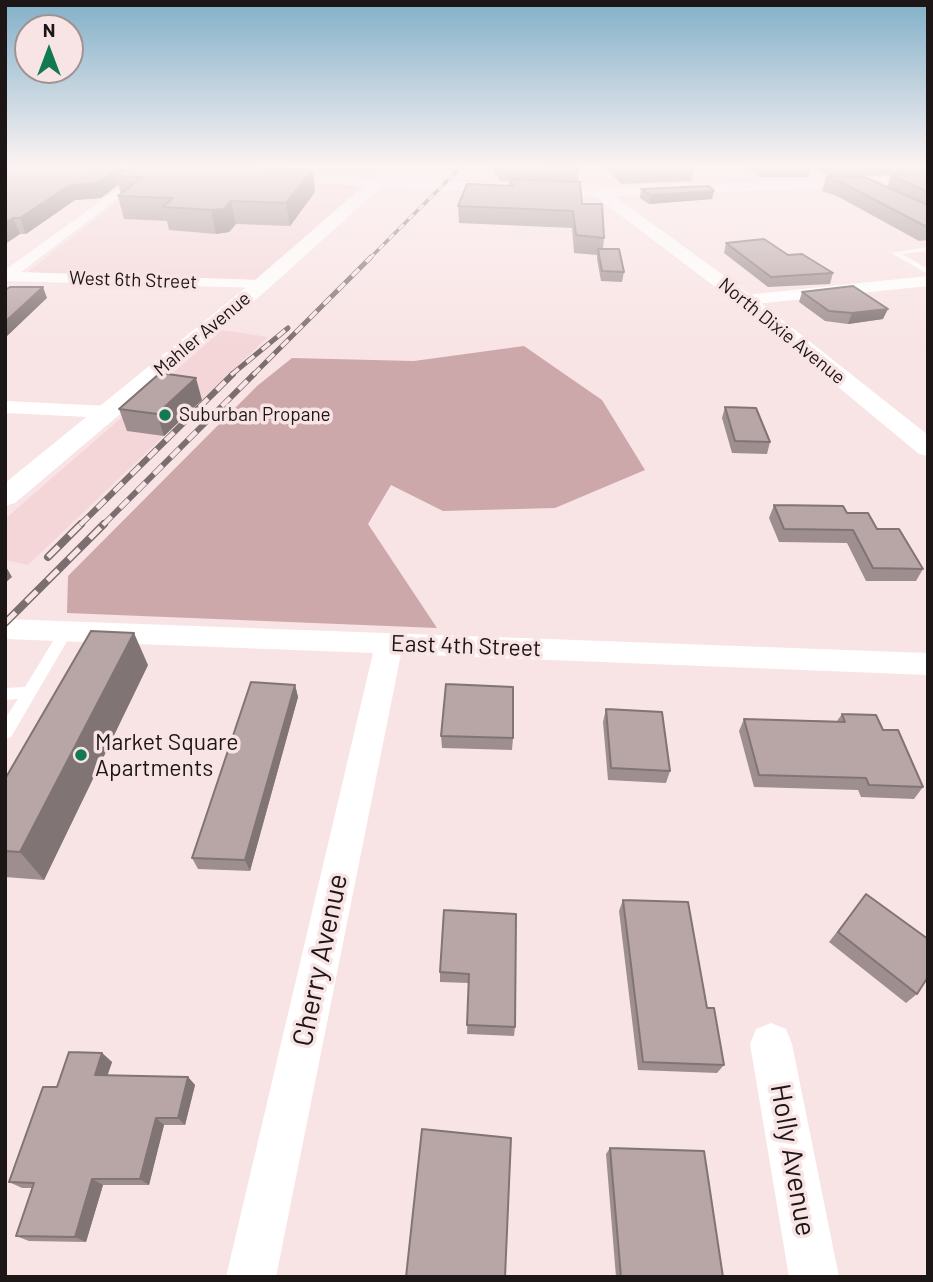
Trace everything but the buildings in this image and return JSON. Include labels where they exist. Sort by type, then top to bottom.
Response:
[{"type":"street","points":[[6,276],[73,227]]},
{"type":"street","name":"Mahler Avenue","points":[[5,497],[261,285],[327,227]]},
{"type":"street","name":"North Dixie Avenue","points":[[645,227],[745,300],[928,448]]},
{"type":"street","name":"West 6th Street","points":[[6,276],[261,285]]},
{"type":"street","points":[[745,300],[928,281]]},
{"type":"street","points":[[5,407],[108,412]]},
{"type":"street","name":"East 4th Street","points":[[5,629],[928,664]]},
{"type":"street","name":"Cherry Avenue","points":[[251,1277],[389,643]]},
{"type":"street","name":"Holly Avenue","points":[[771,1044],[814,1277]]},
{"type":"lane","points":[[928,249],[895,253],[928,272]]},
{"type":"lane","points":[[5,733],[66,631]]},
{"type":"lane","points":[[5,694],[29,692]]},
{"type":"shaded area","points":[[85,227],[316,227],[255,280],[25,274]]},
{"type":"shaded area","points":[[222,330],[268,337],[28,565],[5,560],[5,519]]},
{"type":"shaded area","points":[[524,346],[602,400],[645,470],[555,508],[443,511],[391,485],[368,524],[437,628],[67,613],[68,576],[257,386],[292,358],[414,361]]},
{"type":"railway","points":[[5,623],[401,227]]},
{"type":"railway","points":[[231,375],[288,328]]},
{"type":"railway","points":[[80,525],[233,374]]},
{"type":"railway","points":[[48,557],[80,525]]},
{"type":"place","name":"Suburban Propane","points":[[165,415]]},
{"type":"place","name":"Market Square Apartments","points":[[81,755]]}]
